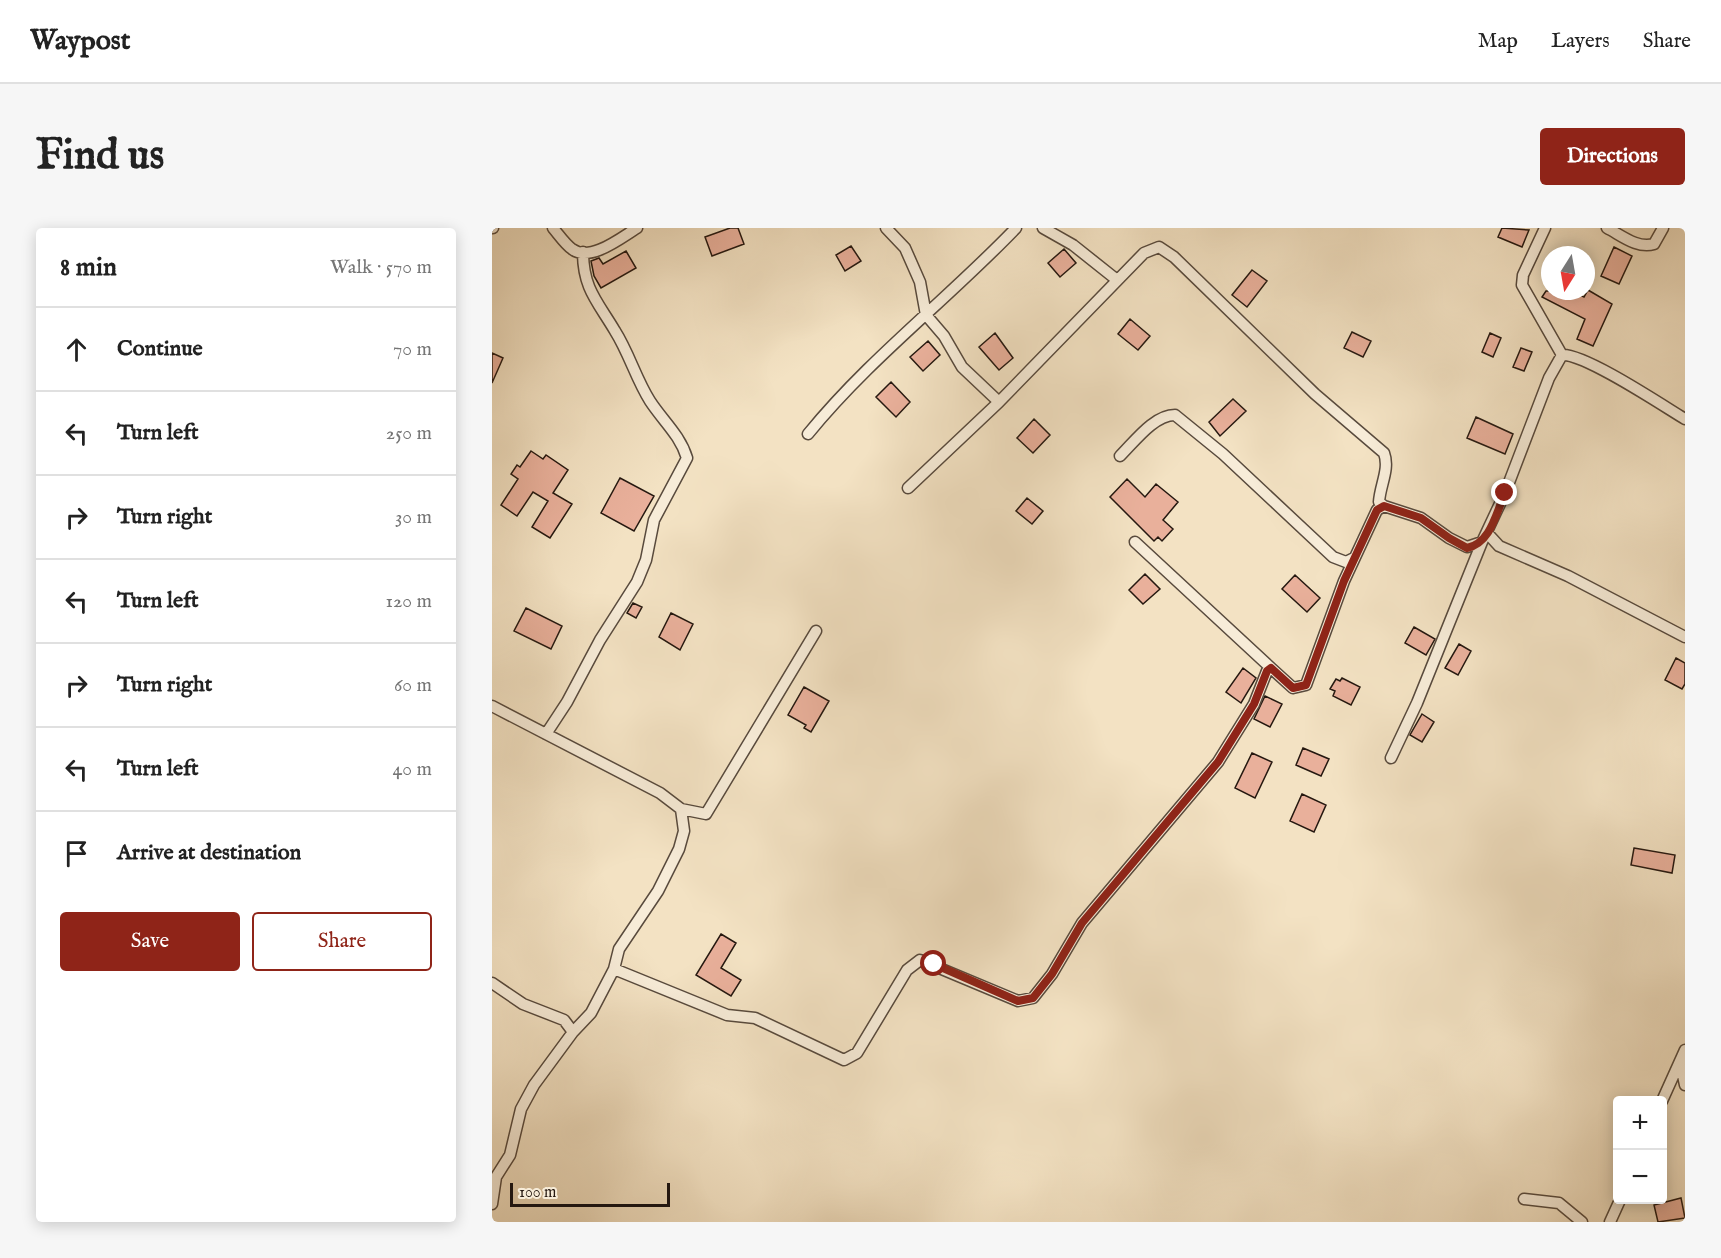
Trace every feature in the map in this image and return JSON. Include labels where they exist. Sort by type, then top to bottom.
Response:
[{"type":"street","points":[[553,228],[573,251],[583,252],[595,251],[638,228]]},
{"type":"street","points":[[886,228],[905,248],[920,282],[926,315],[944,336],[962,368],[999,402]]},
{"type":"street","points":[[808,434],[840,395],[971,274],[1016,228]]},
{"type":"street","points":[[1043,228],[1073,245],[1117,280]]},
{"type":"street","points":[[1545,228],[1523,275],[1522,285],[1562,355]]},
{"type":"street","points":[[1607,228],[1637,244],[1649,246],[1654,244],[1663,228]]},
{"type":"street","points":[[908,488],[999,402],[1144,253],[1158,247],[1174,257],[1315,394],[1384,453],[1387,462],[1380,486],[1379,502],[1384,506],[1421,518],[1467,548],[1485,538]]},
{"type":"street","points":[[546,734],[567,702],[600,640],[637,582],[646,560],[654,520],[687,458],[678,436],[649,400],[615,330],[589,290],[583,269],[583,252]]},
{"type":"street","points":[[1562,355],[1573,356],[1591,364],[1685,419]]},
{"type":"street","points":[[1390,758],[1417,703],[1549,378],[1562,355]]},
{"type":"street","points":[[1120,456],[1159,420],[1166,415],[1175,415],[1223,454],[1333,557],[1346,562],[1354,558]]},
{"type":"street","points":[[1136,542],[1293,688],[1306,685],[1370,520],[1377,510],[1384,506]]},
{"type":"street","points":[[1485,538],[1568,576],[1685,637]]},
{"type":"street","points":[[492,706],[660,793],[681,809],[706,814],[816,631]]},
{"type":"street","points":[[614,969],[727,1015],[755,1018],[844,1060],[857,1053],[907,970],[920,960],[1018,1001],[1033,998],[1052,974],[1082,923],[1218,762],[1254,704],[1267,671],[1271,668]]},
{"type":"street","points":[[492,1204],[496,1177],[510,1155],[521,1109],[534,1085],[573,1032],[591,1013],[614,969],[619,949],[658,891],[680,849],[684,831],[681,809]]},
{"type":"street","points":[[492,983],[523,1004],[564,1020],[573,1032]]},
{"type":"street","points":[[1664,1096],[1685,1050]]},
{"type":"street","points":[[1680,1061],[1685,1085]]},
{"type":"street","points":[[1524,1199],[1559,1203],[1582,1222]]},
{"type":"street","points":[[1610,1222],[1618,1204]]},
{"type":"building","points":[[730,228],[738,228],[744,244],[712,256],[705,237]]},
{"type":"building","points":[[1502,228],[1529,230],[1522,247],[1498,237]]},
{"type":"building","points":[[851,246],[861,261],[845,271],[836,255]]},
{"type":"building","points":[[1614,247],[1632,256],[1619,284],[1601,276]]},
{"type":"building","points":[[1064,249],[1076,263],[1060,277],[1048,263]]},
{"type":"building","points":[[626,251],[636,268],[601,288],[594,276],[591,261],[599,258],[603,264]]},
{"type":"building","points":[[1252,270],[1267,281],[1247,307],[1232,295]]},
{"type":"building","points":[[1595,294],[1612,304],[1593,346],[1577,339],[1585,319],[1548,300],[1595,300]]},
{"type":"building","points":[[1130,319],[1150,336],[1138,350],[1118,334]]},
{"type":"building","points":[[1352,332],[1371,341],[1363,357],[1344,348]]},
{"type":"building","points":[[995,333],[1013,358],[999,370],[979,347]]},
{"type":"building","points":[[1490,333],[1501,338],[1493,357],[1482,352]]},
{"type":"building","points":[[928,341],[940,355],[923,371],[910,357]]},
{"type":"building","points":[[1521,348],[1532,352],[1524,371],[1513,367]]},
{"type":"building","points":[[492,353],[503,358],[492,383]]},
{"type":"building","points":[[891,382],[910,402],[896,417],[876,397]]},
{"type":"building","points":[[1233,399],[1246,411],[1220,436],[1209,422]]},
{"type":"building","points":[[1476,417],[1513,434],[1505,454],[1467,438]]},
{"type":"building","points":[[1034,419],[1050,435],[1033,453],[1017,438]]},
{"type":"building","points":[[531,451],[543,459],[546,455],[568,470],[553,493],[572,504],[550,538],[532,527],[548,501],[533,492],[517,516],[501,505],[518,479],[511,474],[517,465],[520,467]]},
{"type":"building","points":[[620,478],[654,496],[634,531],[601,513]]},
{"type":"building","points":[[1127,479],[1145,497],[1156,484],[1178,502],[1163,520],[1173,529],[1162,541],[1158,537],[1154,541],[1110,497]]},
{"type":"building","points":[[1027,498],[1043,511],[1032,524],[1016,511]]},
{"type":"building","points":[[1145,574],[1160,589],[1143,604],[1129,590]]},
{"type":"building","points":[[1295,575],[1320,598],[1307,612],[1282,589]]},
{"type":"building","points":[[633,603],[642,607],[636,618],[627,613]]},
{"type":"building","points":[[526,608],[562,626],[551,649],[514,631]]},
{"type":"building","points":[[671,613],[693,624],[680,650],[659,637]]},
{"type":"building","points":[[1414,627],[1435,639],[1426,655],[1405,643]]},
{"type":"building","points":[[1459,644],[1471,651],[1458,675],[1445,668]]},
{"type":"building","points":[[1676,658],[1685,663],[1685,684],[1682,689],[1665,680]]},
{"type":"building","points":[[1243,668],[1256,678],[1241,703],[1226,692]]},
{"type":"building","points":[[1342,678],[1360,687],[1351,705],[1333,696],[1335,691],[1330,689],[1336,679],[1340,681]]},
{"type":"building","points":[[804,687],[829,701],[811,732],[804,728],[806,725],[788,715]]},
{"type":"building","points":[[1265,696],[1282,704],[1270,727],[1254,719]]},
{"type":"building","points":[[1422,714],[1434,722],[1422,742],[1410,735]]},
{"type":"building","points":[[1303,748],[1329,759],[1321,776],[1296,765]]},
{"type":"building","points":[[1252,753],[1272,762],[1255,798],[1235,788]]},
{"type":"building","points":[[1302,794],[1326,805],[1314,832],[1290,821]]},
{"type":"building","points":[[1634,848],[1675,855],[1672,873],[1631,865]]},
{"type":"building","points":[[721,934],[736,943],[721,968],[741,980],[731,996],[696,975]]},
{"type":"building","points":[[1681,1198],[1685,1218],[1658,1222],[1654,1205],[1667,1204],[1667,1202]]},
{"type":"route","points":[[934,964],[1018,1001],[1033,998],[1052,974],[1082,923],[1218,762],[1254,704],[1267,671],[1271,668],[1293,688],[1300,689],[1311,678],[1344,581],[1370,520],[1377,510],[1384,506],[1409,512],[1467,548],[1476,546],[1488,534],[1505,493]]}]
